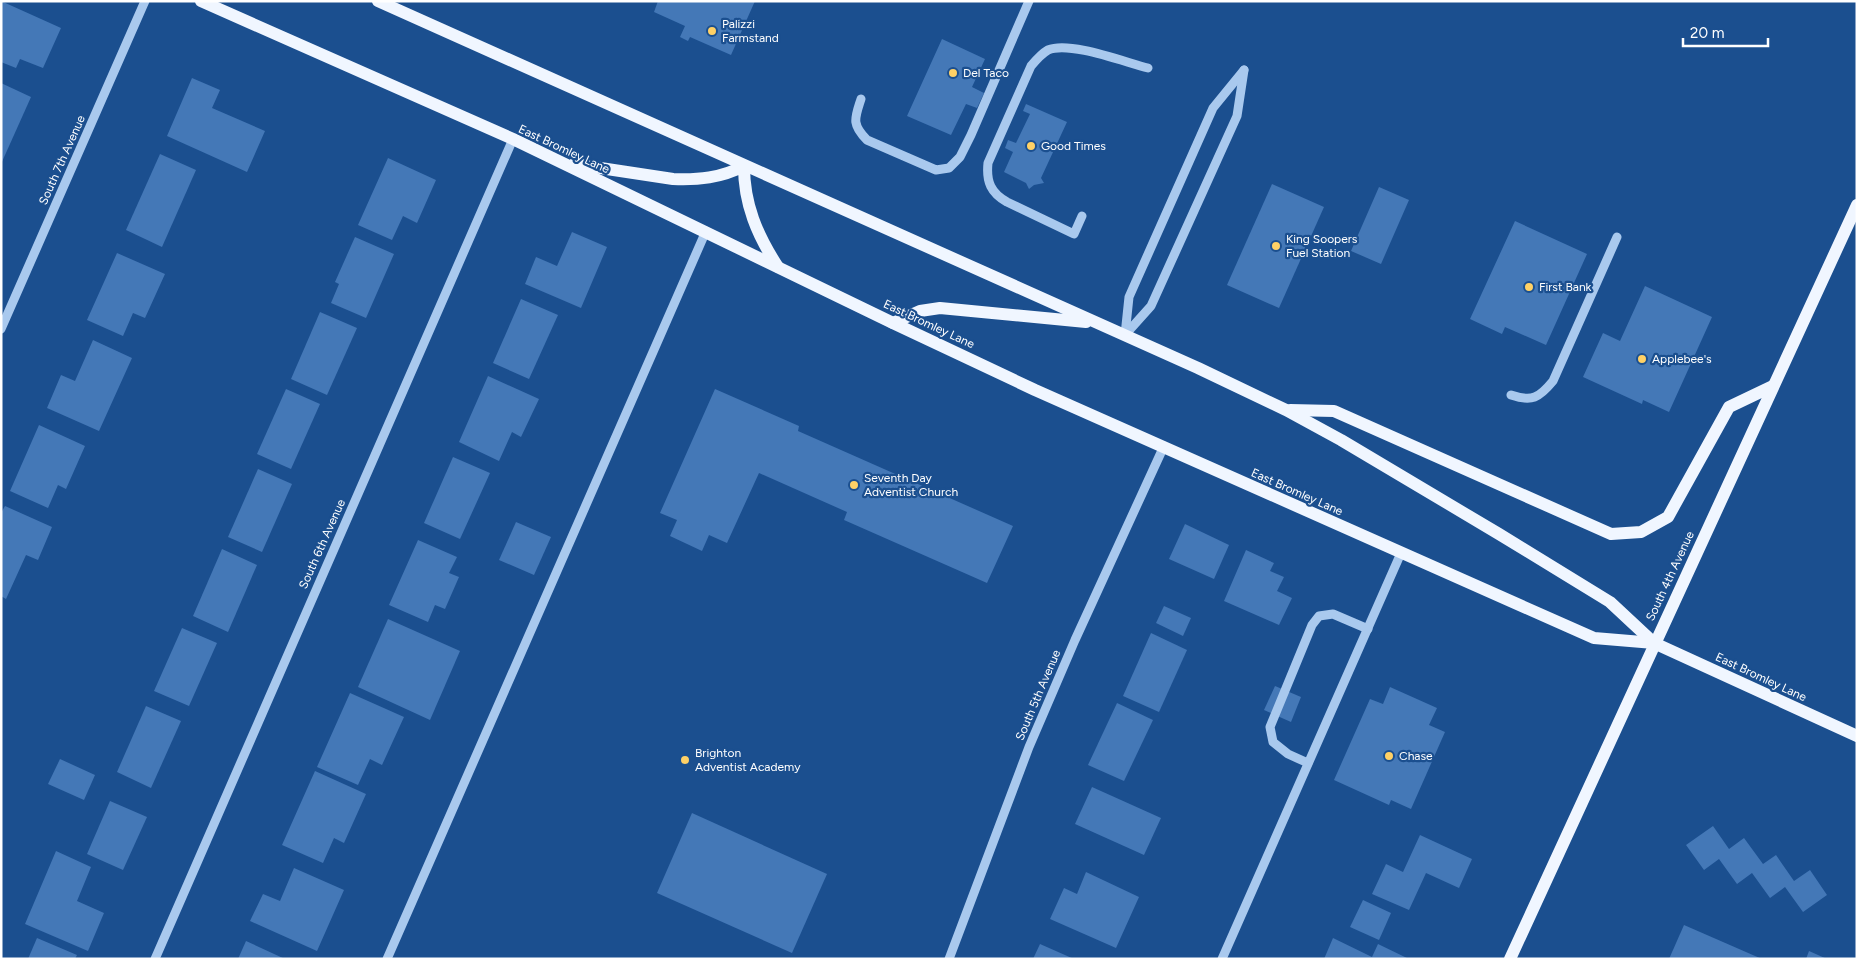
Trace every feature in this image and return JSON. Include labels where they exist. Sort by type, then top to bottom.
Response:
[{"type":"main road","name":"East Bromley Lane","points":[[201,1],[513,139],[1035,390],[1401,553],[1594,638],[1654,643]]},
{"type":"main road","name":"East Bromley Lane","points":[[378,1],[1125,335],[1286,410],[1349,445],[1610,602],[1654,643],[1857,736]]},
{"type":"main road","points":[[560,162],[673,180],[698,179],[721,175],[744,166],[744,182],[749,211],[761,239],[778,267]]},
{"type":"main road","name":"South 4th Avenue","points":[[1510,959],[1857,204]]},
{"type":"main road","points":[[893,323],[920,311],[940,308],[1096,322]]},
{"type":"main road","points":[[1286,410],[1334,411],[1611,534],[1641,532],[1668,517],[1729,407],[1773,386]]},
{"type":"street","name":"South 7th Avenue","points":[[1,329],[145,1]]},
{"type":"street","points":[[861,99],[855,120],[858,131],[866,140],[936,170],[949,168],[960,157],[1029,1]]},
{"type":"street","points":[[1082,216],[1074,234],[1007,202],[997,196],[990,188],[987,176],[988,164],[1031,66],[1039,56],[1049,50],[1077,48],[1148,68]]},
{"type":"street","points":[[1244,70],[1237,116],[1226,143],[1152,306],[1125,335],[1129,297],[1213,108],[1244,70]]},
{"type":"street","name":"South 6th Avenue","points":[[155,959],[513,139]]},
{"type":"street","points":[[387,959],[706,231]]},
{"type":"street","points":[[1511,395],[1524,399],[1536,398],[1553,381],[1617,237]]},
{"type":"street","name":"South 5th Avenue","points":[[949,959],[1029,747],[1164,446]]},
{"type":"street","points":[[1222,959],[1401,553]]},
{"type":"street","points":[[1308,763],[1288,754],[1273,742],[1270,727],[1312,625],[1319,616],[1333,614],[1368,629]]},
{"type":"building","points":[[1,1],[61,28],[43,68],[20,59],[16,68],[1,62]]},
{"type":"building","name":"Palizzi Farmstand","points":[[658,1],[755,1],[731,55],[690,37],[688,41],[680,37],[685,26],[654,12]]},
{"type":"building","name":"Del Taco","points":[[942,39],[985,59],[972,87],[984,93],[977,108],[966,104],[951,135],[907,116]]},
{"type":"building","points":[[192,78],[220,90],[212,108],[265,131],[247,172],[167,136]]},
{"type":"building","points":[[1,83],[31,97],[1,164]]},
{"type":"building","name":"Good Times","points":[[1026,104],[1067,122],[1041,178],[1044,183],[1034,185],[1029,189],[1026,183],[1004,172],[1013,152],[1005,148],[1008,140],[1016,143],[1030,114],[1023,111]]},
{"type":"building","points":[[160,154],[196,170],[162,247],[126,230]]},
{"type":"building","points":[[388,158],[436,180],[417,223],[403,216],[392,240],[358,225]]},
{"type":"building","name":"King Soopers Fuel Station","points":[[1272,184],[1324,207],[1279,308],[1227,285]]},
{"type":"building","points":[[1379,187],[1409,200],[1381,264],[1351,251]]},
{"type":"building","name":"First Bank","points":[[1515,221],[1587,254],[1546,345],[1505,327],[1502,334],[1470,319]]},
{"type":"building","points":[[572,232],[607,247],[581,308],[525,284],[536,257],[557,266]]},
{"type":"building","points":[[355,237],[394,254],[366,318],[331,303],[339,284],[335,282]]},
{"type":"building","points":[[117,253],[165,274],[145,318],[133,313],[123,336],[87,320]]},
{"type":"building","name":"Applebee's","points":[[1645,286],[1712,317],[1669,412],[1643,400],[1642,404],[1583,377],[1603,333],[1620,341]]},
{"type":"building","points":[[521,299],[558,315],[529,379],[493,363]]},
{"type":"building","points":[[320,312],[357,328],[327,395],[291,379]]},
{"type":"building","points":[[93,340],[132,358],[99,431],[47,408],[61,375],[75,381]]},
{"type":"building","points":[[488,376],[539,399],[521,437],[512,432],[499,461],[459,442]]},
{"type":"building","points":[[286,389],[320,404],[291,469],[257,454]]},
{"type":"building","name":"Seventh Day Adventist Church","points":[[715,389],[799,426],[798,431],[1013,526],[987,583],[844,520],[847,512],[759,473],[727,543],[709,535],[702,551],[670,536],[677,520],[660,513]]},
{"type":"building","points":[[39,425],[85,446],[66,489],[58,485],[48,508],[10,491]]},
{"type":"building","points":[[453,457],[490,473],[460,539],[424,523]]},
{"type":"building","points":[[258,469],[292,484],[262,552],[228,537]]},
{"type":"building","points":[[5,506],[52,527],[38,560],[26,555],[6,599],[1,596],[1,513]]},
{"type":"building","points":[[516,522],[551,537],[534,575],[499,560]]},
{"type":"building","points":[[1185,524],[1229,545],[1214,579],[1169,559]]},
{"type":"building","points":[[418,540],[457,557],[449,573],[459,577],[445,609],[435,605],[428,622],[389,605]]},
{"type":"building","points":[[222,549],[257,565],[228,632],[193,616]]},
{"type":"building","points":[[1246,550],[1274,563],[1270,571],[1284,577],[1277,591],[1292,598],[1279,625],[1224,601]]},
{"type":"building","points":[[1164,606],[1191,618],[1183,636],[1156,623]]},
{"type":"building","points":[[388,619],[460,651],[430,720],[358,687]]},
{"type":"building","points":[[182,628],[217,643],[189,706],[154,691]]},
{"type":"building","points":[[1151,633],[1187,650],[1159,712],[1123,696]]},
{"type":"building","points":[[1275,686],[1301,697],[1291,722],[1264,710]]},
{"type":"building","name":"Chase","points":[[1390,687],[1437,708],[1429,725],[1445,732],[1411,809],[1391,800],[1389,805],[1334,780],[1370,699],[1383,704]]},
{"type":"building","points":[[350,693],[404,717],[382,765],[370,759],[358,785],[317,767]]},
{"type":"building","points":[[1117,703],[1153,720],[1124,781],[1088,765]]},
{"type":"building","points":[[146,706],[181,721],[151,788],[117,772]]},
{"type":"building","points":[[60,759],[95,775],[84,800],[48,784]]},
{"type":"building","points":[[315,771],[366,794],[344,843],[334,838],[323,863],[282,845]]},
{"type":"building","points":[[1092,787],[1161,818],[1144,855],[1075,824]]},
{"type":"building","points":[[110,801],[147,817],[123,870],[87,854]]},
{"type":"building","points":[[692,813],[827,874],[792,953],[657,893]]},
{"type":"building","points":[[1713,826],[1729,849],[1744,838],[1763,864],[1776,855],[1794,881],[1810,870],[1827,895],[1803,912],[1785,887],[1770,898],[1752,873],[1737,884],[1719,859],[1704,870],[1686,845]]},
{"type":"building","points":[[1420,835],[1472,859],[1459,888],[1426,873],[1409,910],[1372,894],[1386,864],[1403,872]]},
{"type":"building","points":[[56,851],[91,867],[77,901],[104,913],[88,951],[25,924]]},
{"type":"building","points":[[294,868],[344,890],[317,951],[250,921],[263,894],[280,901]]},
{"type":"building","points":[[1086,872],[1139,897],[1116,948],[1050,919],[1064,888],[1077,894]]},
{"type":"building","points":[[1363,900],[1391,913],[1379,940],[1350,927]]},
{"type":"building","points":[[1684,925],[1762,959],[1669,959]]},
{"type":"building","points":[[37,938],[77,955],[75,959],[28,959]]},
{"type":"building","points":[[1333,938],[1372,957],[1378,944],[1409,959],[1324,959]]},
{"type":"building","points":[[246,941],[285,959],[238,959]]},
{"type":"building","points":[[1040,944],[1074,959],[1033,959]]},
{"type":"building","points":[[1809,951],[1827,959],[1806,959]]},
{"type":"place","name":"Palizzi Farmstand","points":[[712,31]]},
{"type":"place","name":"Del Taco","points":[[953,73]]},
{"type":"place","name":"Good Times","points":[[1031,146]]},
{"type":"place","name":"King Soopers Fuel Station","points":[[1276,246]]},
{"type":"place","name":"First Bank","points":[[1529,287]]},
{"type":"place","name":"Applebee's","points":[[1642,359]]},
{"type":"place","name":"Seventh Day Adventist Church","points":[[854,485]]},
{"type":"place","name":"Chase","points":[[1389,756]]},
{"type":"place","name":"Brighton Adventist Academy","points":[[685,760]]}]
